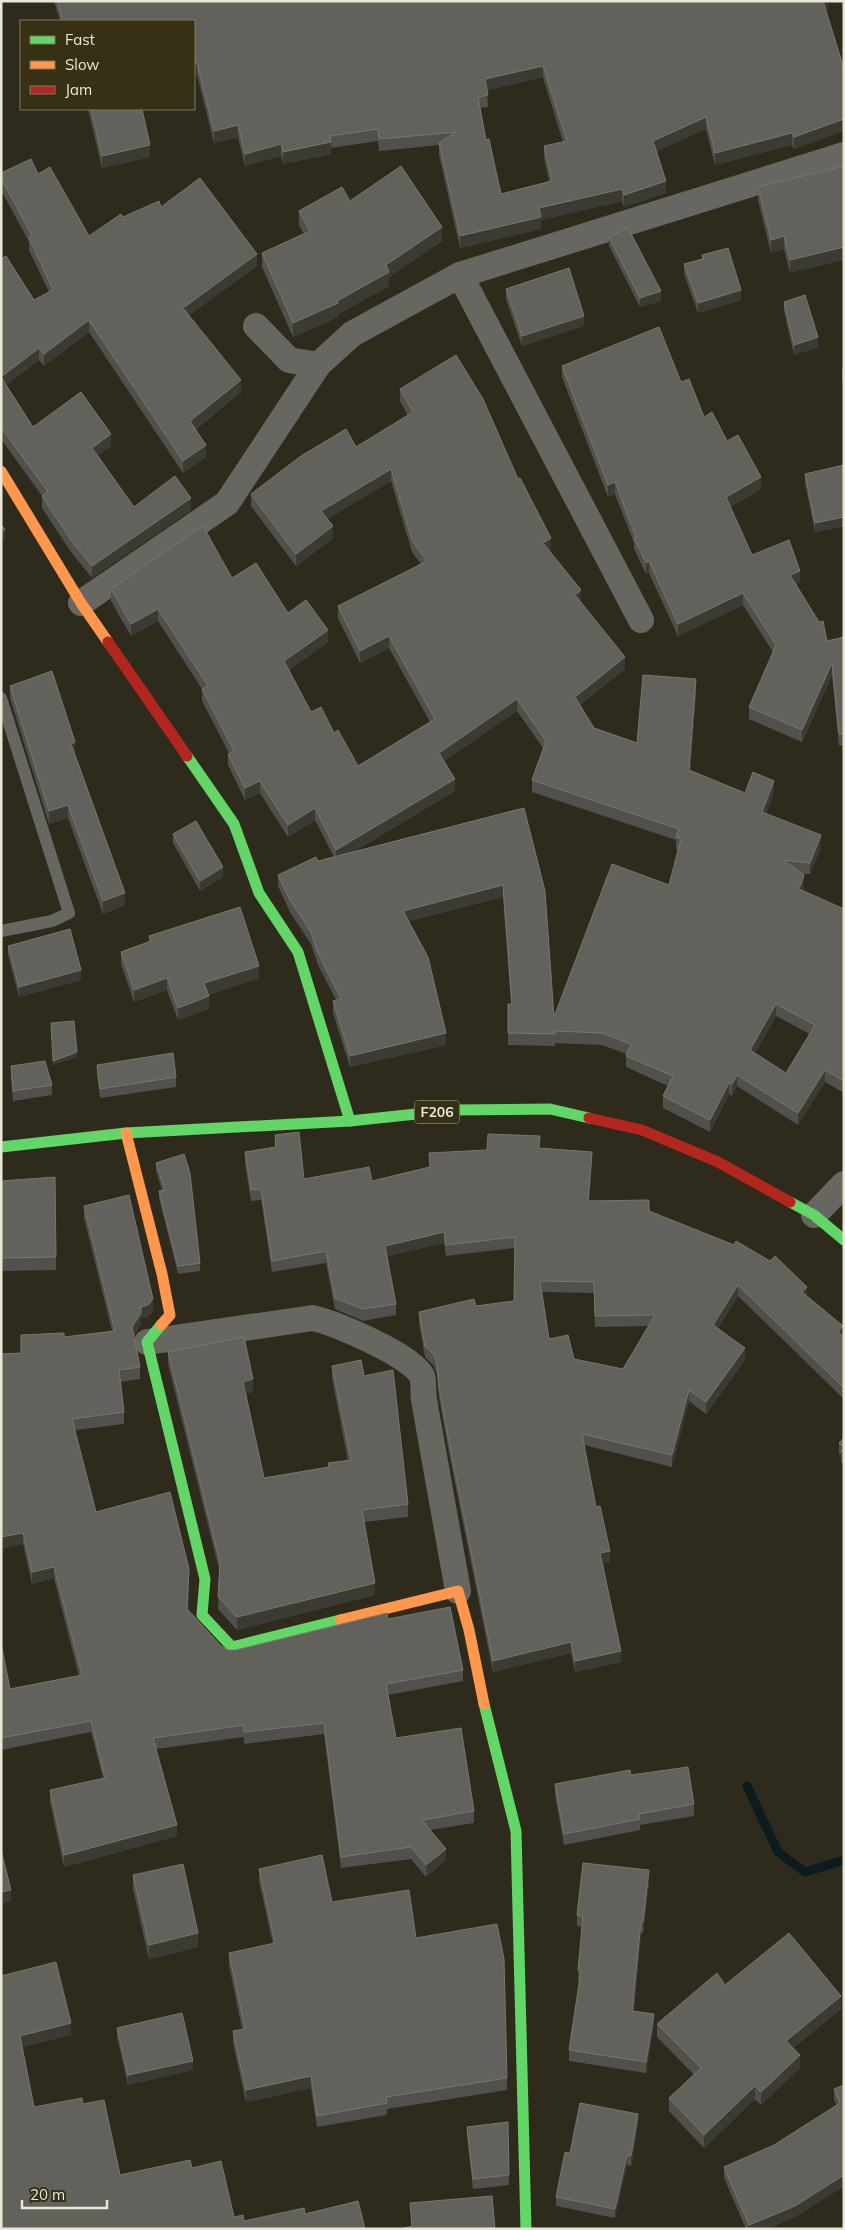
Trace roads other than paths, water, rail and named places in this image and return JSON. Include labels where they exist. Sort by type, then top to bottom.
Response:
[{"type":"street","points":[[81,603],[227,503],[318,365],[352,334],[460,275],[844,155]]},
{"type":"street","points":[[460,275],[641,620]]},
{"type":"street","points":[[256,326],[289,360],[318,365]]},
{"type":"street","points":[[1,471],[81,603],[234,824],[259,893],[298,952],[350,1122]]},
{"type":"street","name":"F206","points":[[1,1147],[126,1132],[350,1122],[454,1110],[550,1109],[642,1130],[718,1162],[814,1215],[844,1240]]},
{"type":"street","points":[[126,1132],[162,1274],[170,1316],[147,1342]]},
{"type":"street","points":[[814,1215],[844,1184]]},
{"type":"street","points":[[147,1342],[313,1318],[334,1324],[405,1359],[422,1377],[424,1400],[458,1591],[469,1630],[481,1694],[516,1831],[526,2229]]},
{"type":"street","points":[[147,1342],[205,1579],[202,1614],[232,1647],[458,1591]]},
{"type":"lane","points":[[1,698],[69,913],[52,920],[1,931]]},
{"type":"waterway","points":[[747,1786],[778,1852],[805,1872],[844,1860]]}]
